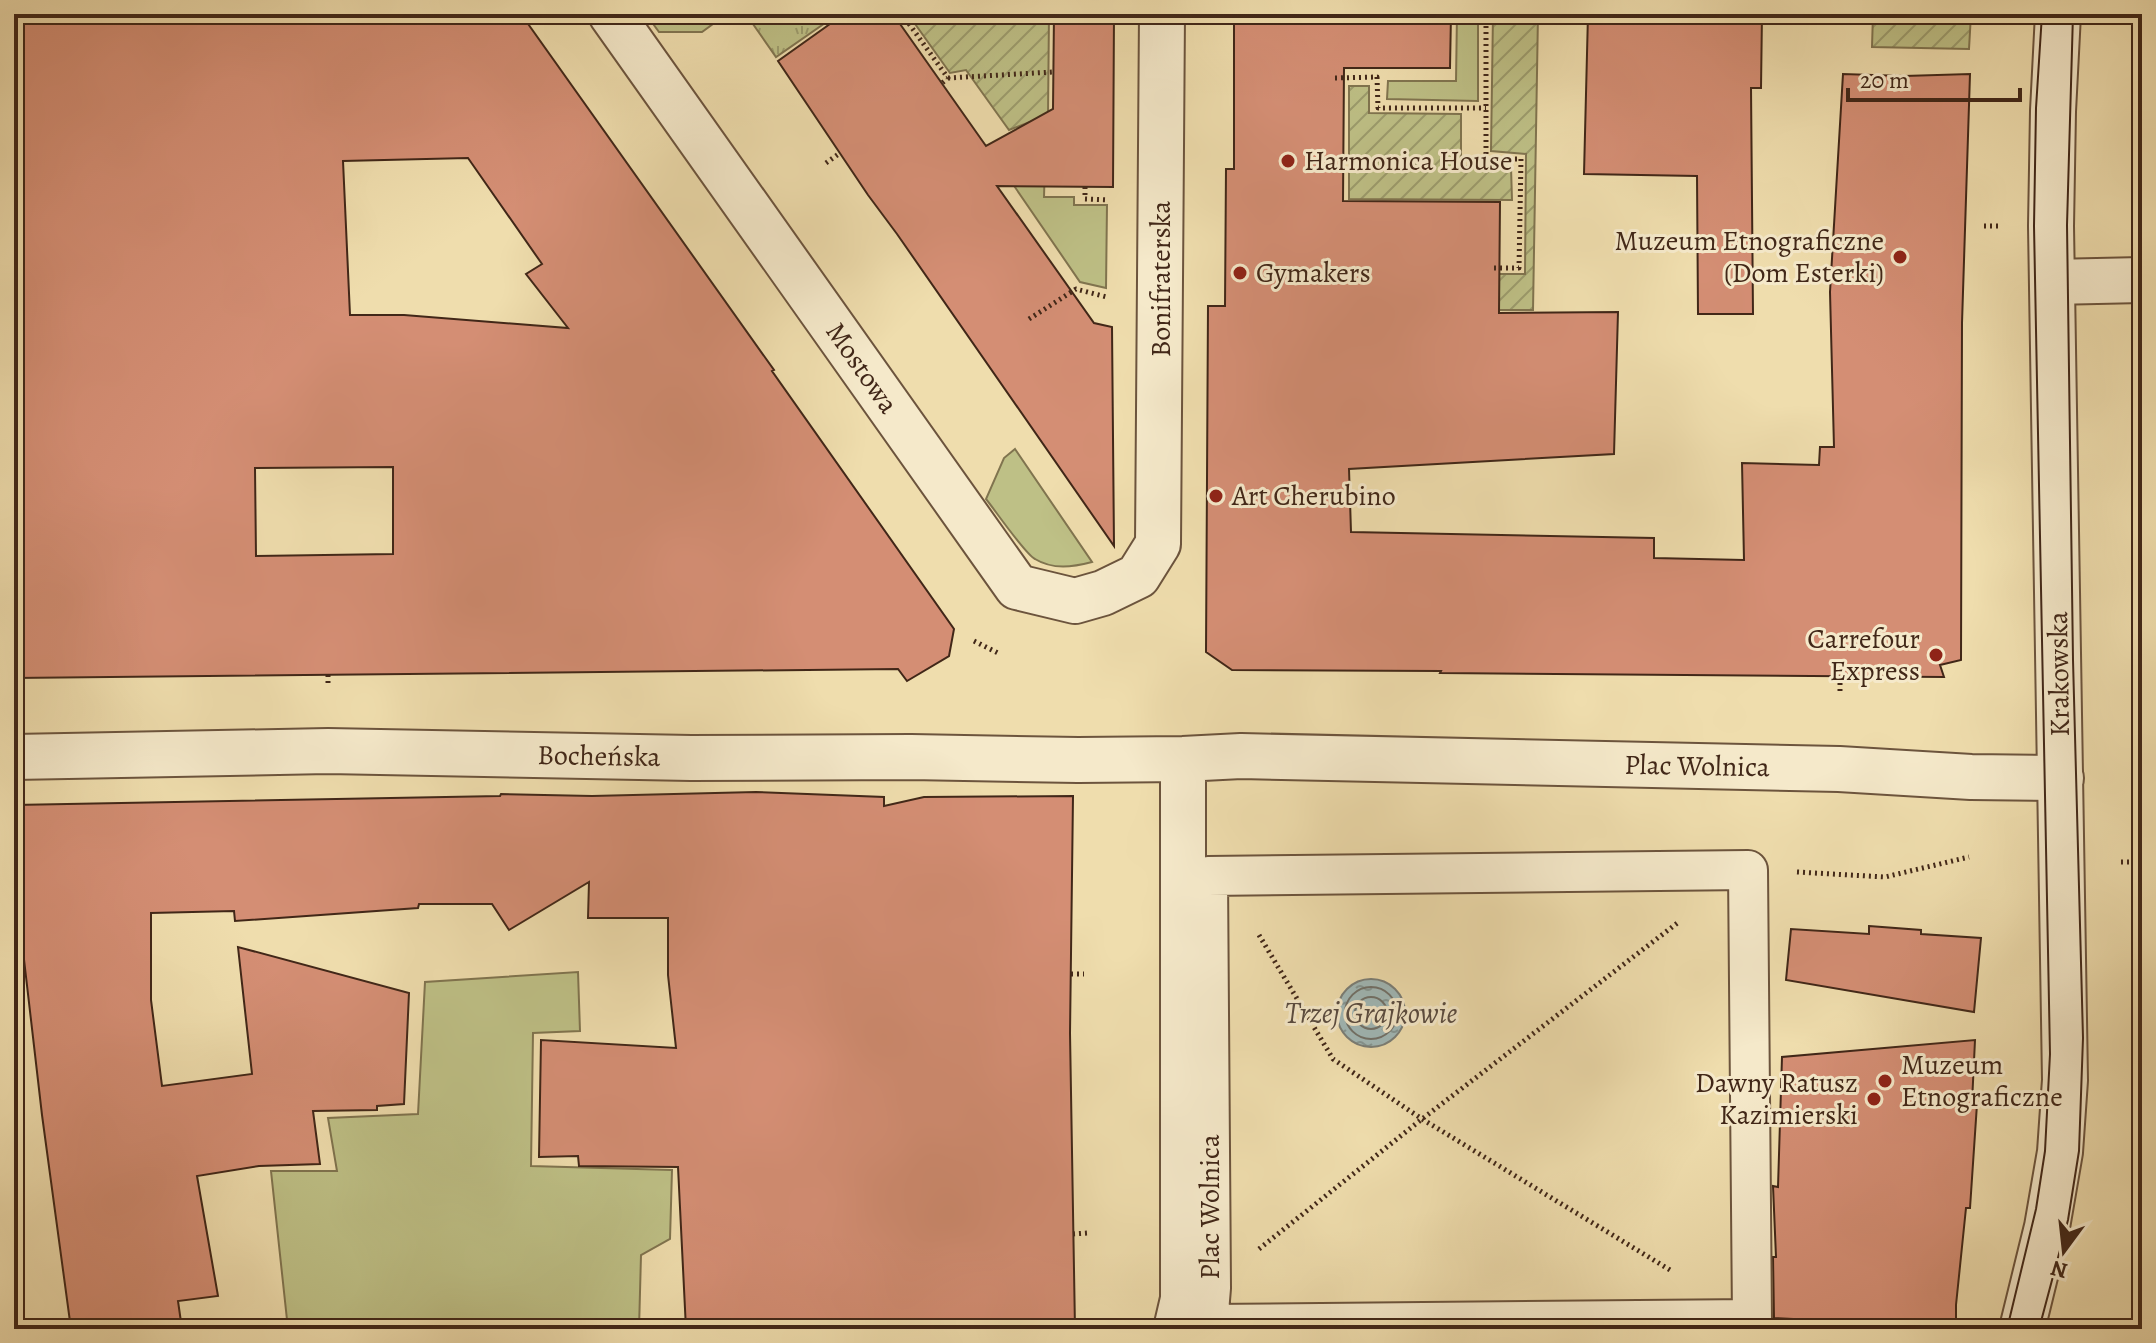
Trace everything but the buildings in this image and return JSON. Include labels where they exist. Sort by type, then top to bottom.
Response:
[{"type":"street","name":"Mostowa","points":[[611,14],[1017,587],[1075,601],[1103,593],[1138,576],[1158,544]]},
{"type":"street","name":"Bonifraterska","points":[[1158,544],[1162,14]]},
{"type":"street","name":"Krakowska","points":[[2022,1329],[2047,1227],[2063,1122],[2065,1080],[2052,282],[2053,111],[2058,14]]},
{"type":"street","points":[[2052,282],[2142,280]]},
{"type":"street","name":"Bocheńska","points":[[14,757],[328,751],[691,758],[1183,759]]},
{"type":"street","name":"Plac Wolnica","points":[[1176,1329],[1183,1299],[1183,759],[1256,756],[1839,769],[1971,777],[2061,778]]},
{"type":"street","points":[[1224,875],[1748,870]]},
{"type":"street","name":"Plac Wolnica","points":[[1224,875],[1208,876],[1211,1288],[1208,1324],[1752,1319],[1748,870]]},
{"type":"path","points":[[902,14],[948,78]]},
{"type":"path","points":[[1486,14],[1486,159],[1521,159],[1519,268],[1494,268]]},
{"type":"path","points":[[942,83],[948,78],[1053,72]]},
{"type":"path","points":[[1335,78],[1377,77],[1378,108],[1486,108]]},
{"type":"path","points":[[826,163],[840,153]]},
{"type":"path","points":[[1085,187],[1085,199],[1111,200]]},
{"type":"path","points":[[1029,319],[1076,289],[1109,297]]},
{"type":"path","points":[[974,641],[998,653]]},
{"type":"path","points":[[328,675],[328,687]]},
{"type":"path","points":[[1840,675],[1840,691]]},
{"type":"path","points":[[1748,870],[1885,877],[1969,857]]},
{"type":"path","points":[[2121,862],[2139,862]]},
{"type":"path","points":[[1224,875],[1333,1059],[1422,1119],[1673,1271]]},
{"type":"path","points":[[1211,1288],[1422,1119],[1685,918]]},
{"type":"path","points":[[1071,974],[1084,974]]},
{"type":"path","points":[[1073,1234],[1087,1233]]},
{"type":"green space","points":[[646,14],[712,14],[717,21],[702,32],[659,32]]},
{"type":"green space","points":[[746,14],[838,14],[776,57]]},
{"type":"green space","points":[[908,14],[1049,14],[1048,115],[1009,130],[966,70],[950,73]]},
{"type":"green space","points":[[1457,14],[1478,14],[1478,101],[1387,99],[1388,81],[1456,81]]},
{"type":"green space","points":[[1493,14],[1538,14],[1533,310],[1497,310],[1497,274],[1525,274],[1526,154],[1491,151]]},
{"type":"green space","points":[[1873,14],[1971,14],[1969,49],[1872,47]]},
{"type":"green space","points":[[1349,86],[1369,86],[1369,113],[1461,114],[1461,166],[1511,167],[1512,200],[1349,199]]},
{"type":"green space","points":[[1045,161],[1044,197],[1074,197],[1074,205],[1107,205],[1106,288],[1080,282],[1008,177]]},
{"type":"green space","points":[[1015,449],[1092,562],[1063,566],[1049,565],[1035,559],[1017,541],[986,499],[1004,458]]},
{"type":"green space","points":[[578,972],[580,1031],[533,1033],[531,1166],[672,1170],[670,1239],[641,1255],[639,1329],[534,1329],[534,1322],[425,1325],[424,1329],[288,1329],[271,1171],[337,1171],[328,1118],[418,1114],[425,982]]},
{"type":"water","name":"Trzej Grajkowie","points":[[1371,979],[1395,989],[1405,1013],[1395,1037],[1371,1047],[1347,1037],[1337,1013],[1347,989]]},
{"type":"tram line","points":[[2007,1329],[2036,1209],[2045,1151],[2050,1054],[2034,226],[2036,108],[2042,14]]},
{"type":"tram line","points":[[2039,1329],[2068,1220],[2079,1151],[2083,1038],[2073,660],[2067,225],[2073,14]]},
{"type":"place","name":"Harmonica House","points":[[1288,161]]},
{"type":"place","name":"Muzeum Etnograficzne (Dom Esterki)","points":[[1900,257]]},
{"type":"place","name":"Gymakers","points":[[1240,273]]},
{"type":"place","name":"Art Cherubino","points":[[1216,496]]},
{"type":"place","name":"Carrefour Express","points":[[1936,655]]},
{"type":"place","name":"Muzeum Etnograficzne","points":[[1885,1081]]},
{"type":"place","name":"Dawny Ratusz Kazimierski","points":[[1874,1099]]}]
